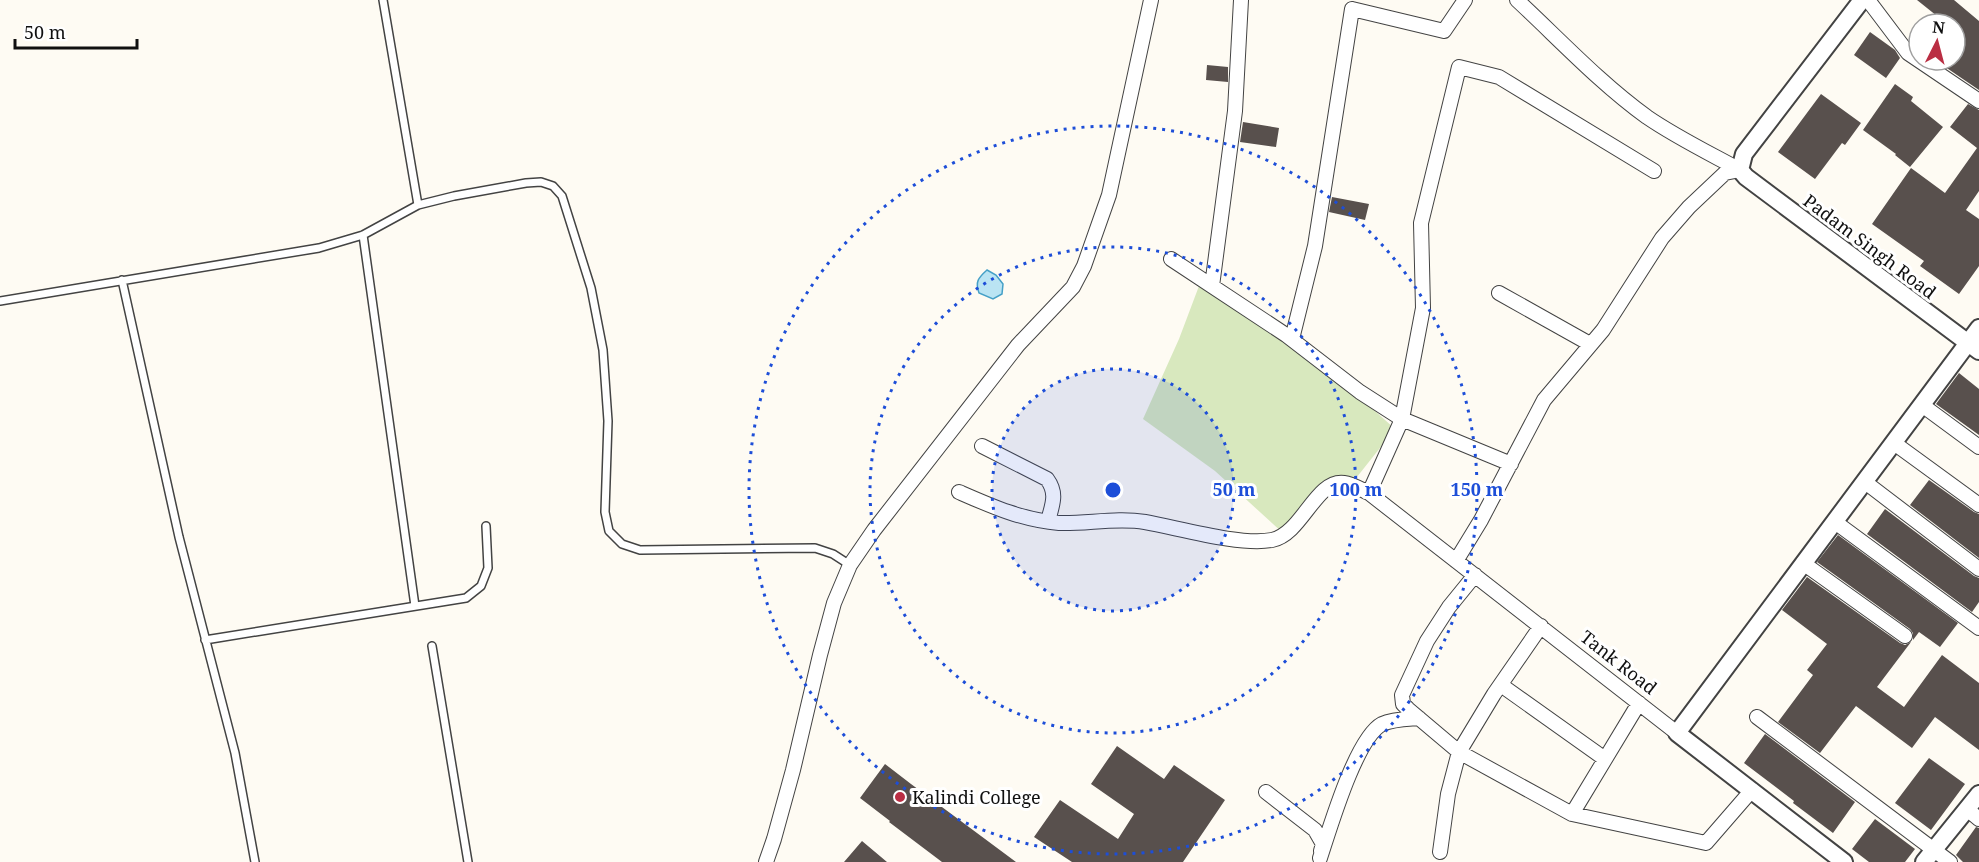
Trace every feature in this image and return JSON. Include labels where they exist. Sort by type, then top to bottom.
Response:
[{"type":"street","points":[[765,862],[774,839],[793,770],[834,603],[850,565],[874,530],[1018,345],[1055,308],[1073,287],[1078,277],[1094,241],[1109,195],[1151,0]]},
{"type":"street","points":[[1212,286],[1235,111],[1241,0]]},
{"type":"street","points":[[1292,339],[1315,246],[1352,9],[1444,31],[1465,0]]},
{"type":"street","points":[[1517,0],[1612,88],[1645,115],[1665,129],[1740,170]]},
{"type":"street","points":[[1740,170],[1744,154],[1862,0]]},
{"type":"street","points":[[1868,0],[1908,53],[1979,101]]},
{"type":"street","points":[[1369,493],[1402,419],[1423,308],[1421,223],[1459,67],[1499,77],[1654,171]]},
{"type":"street","points":[[1456,561],[1481,520],[1544,400],[1603,330],[1662,238],[1689,207],[1725,173],[1740,170]]},
{"type":"street","name":"Padam Singh Road","points":[[1740,170],[1746,177],[1973,347]]},
{"type":"street","points":[[1171,259],[1292,339],[1360,392],[1402,419],[1511,464]]},
{"type":"street","points":[[1499,293],[1590,344]]},
{"type":"street","points":[[1677,733],[1922,405],[1973,347],[1979,328]]},
{"type":"street","points":[[1922,405],[1979,447]]},
{"type":"street","points":[[1894,443],[1979,505]]},
{"type":"street","points":[[959,492],[996,509],[1030,520],[1048,522],[1053,488],[1047,479],[982,446]]},
{"type":"street","points":[[1865,482],[1979,569]]},
{"type":"street","name":"Tank Road","points":[[1048,522],[1142,521],[1251,542],[1274,540],[1294,528],[1322,492],[1332,483],[1345,483],[1369,493],[1844,862]]},
{"type":"street","points":[[1834,522],[1979,628]]},
{"type":"street","points":[[1803,563],[1905,636]]},
{"type":"street","points":[[1475,575],[1449,607],[1427,640],[1402,695],[1403,704],[1459,752],[1572,814],[1706,843],[1752,790]]},
{"type":"street","points":[[1440,852],[1448,794],[1459,752],[1541,626]]},
{"type":"street","points":[[1501,685],[1605,759]]},
{"type":"street","points":[[1572,814],[1640,703]]},
{"type":"street","points":[[1756,717],[1929,856],[1950,862]]},
{"type":"street","points":[[1319,860],[1357,756],[1381,725],[1392,721],[1419,718]]},
{"type":"street","points":[[1266,792],[1315,830],[1323,844],[1319,860]]},
{"type":"street","points":[[1929,856],[1973,814],[1979,794]]},
{"type":"lane","points":[[383,0],[418,206]]},
{"type":"lane","points":[[0,301],[319,248],[363,235],[418,206],[454,196],[541,182],[553,186],[562,195],[591,288],[603,350],[608,421],[604,512],[609,531],[622,544],[640,550],[815,548],[833,554],[850,565]]},
{"type":"lane","points":[[363,235],[415,606]]},
{"type":"lane","points":[[122,280],[176,525],[235,753],[255,862]]},
{"type":"lane","points":[[205,640],[466,598],[481,586],[488,568],[486,526]]},
{"type":"lane","points":[[432,646],[468,862]]},
{"type":"green space","points":[[1202,278],[1293,337],[1395,429],[1349,487],[1333,483],[1284,534],[1215,471],[1143,419],[1179,339]]},
{"type":"water","points":[[987,270],[996,275],[1003,284],[1002,294],[993,299],[979,293],[977,286],[981,275]]},
{"type":"building","points":[[1917,0],[1954,0],[1979,21],[1979,90],[1953,72],[1967,72],[1967,12],[1932,12]]},
{"type":"building","points":[[1870,32],[1895,50],[1900,58],[1886,78],[1854,55]]},
{"type":"building","points":[[1207,65],[1228,67],[1228,82],[1206,80]]},
{"type":"building","points":[[1895,84],[1913,97],[1911,101],[1943,127],[1910,167],[1863,130]]},
{"type":"building","points":[[1821,94],[1861,123],[1845,145],[1842,143],[1815,179],[1778,152]]},
{"type":"building","points":[[1968,104],[1979,110],[1979,191],[1966,210],[1979,219],[1979,266],[1959,294],[1920,266],[1924,261],[1872,224],[1911,168],[1945,193],[1977,148],[1950,127]]},
{"type":"building","points":[[1243,122],[1279,128],[1276,147],[1240,142]]},
{"type":"building","points":[[1332,197],[1369,204],[1365,220],[1329,212]]},
{"type":"building","points":[[1959,373],[1979,389],[1979,435],[1936,404]]},
{"type":"building","points":[[1929,480],[1979,514],[1979,558],[1910,505]]},
{"type":"building","points":[[1885,509],[1979,578],[1979,602],[1972,612],[1867,534]]},
{"type":"building","points":[[1838,535],[1958,623],[1940,647],[1919,632],[1913,640],[1913,633],[1910,629],[1817,562]]},
{"type":"building","points":[[1807,577],[1900,643],[1905,645],[1911,642],[1877,687],[1904,707],[1942,655],[1979,683],[1979,750],[1935,717],[1912,748],[1856,706],[1820,753],[1778,722],[1813,675],[1807,670],[1827,644],[1782,610]]},
{"type":"building","points":[[1765,734],[1855,802],[1833,833],[1744,763]]},
{"type":"building","points":[[1117,746],[1164,779],[1174,765],[1225,800],[1183,862],[1072,862],[1034,837],[1060,800],[1118,839],[1134,814],[1091,784]]},
{"type":"building","points":[[1929,758],[1965,784],[1931,830],[1895,803]]},
{"type":"building","points":[[885,764],[1016,862],[942,862],[860,798]]},
{"type":"building","points":[[1875,819],[1915,849],[1905,862],[1869,862],[1852,849]]},
{"type":"building","points":[[1976,827],[1979,828],[1979,862],[1963,862],[1956,855]]},
{"type":"building","points":[[862,841],[887,862],[844,862]]},
{"type":"place","name":"Kalindi College","points":[[900,797]]}]
